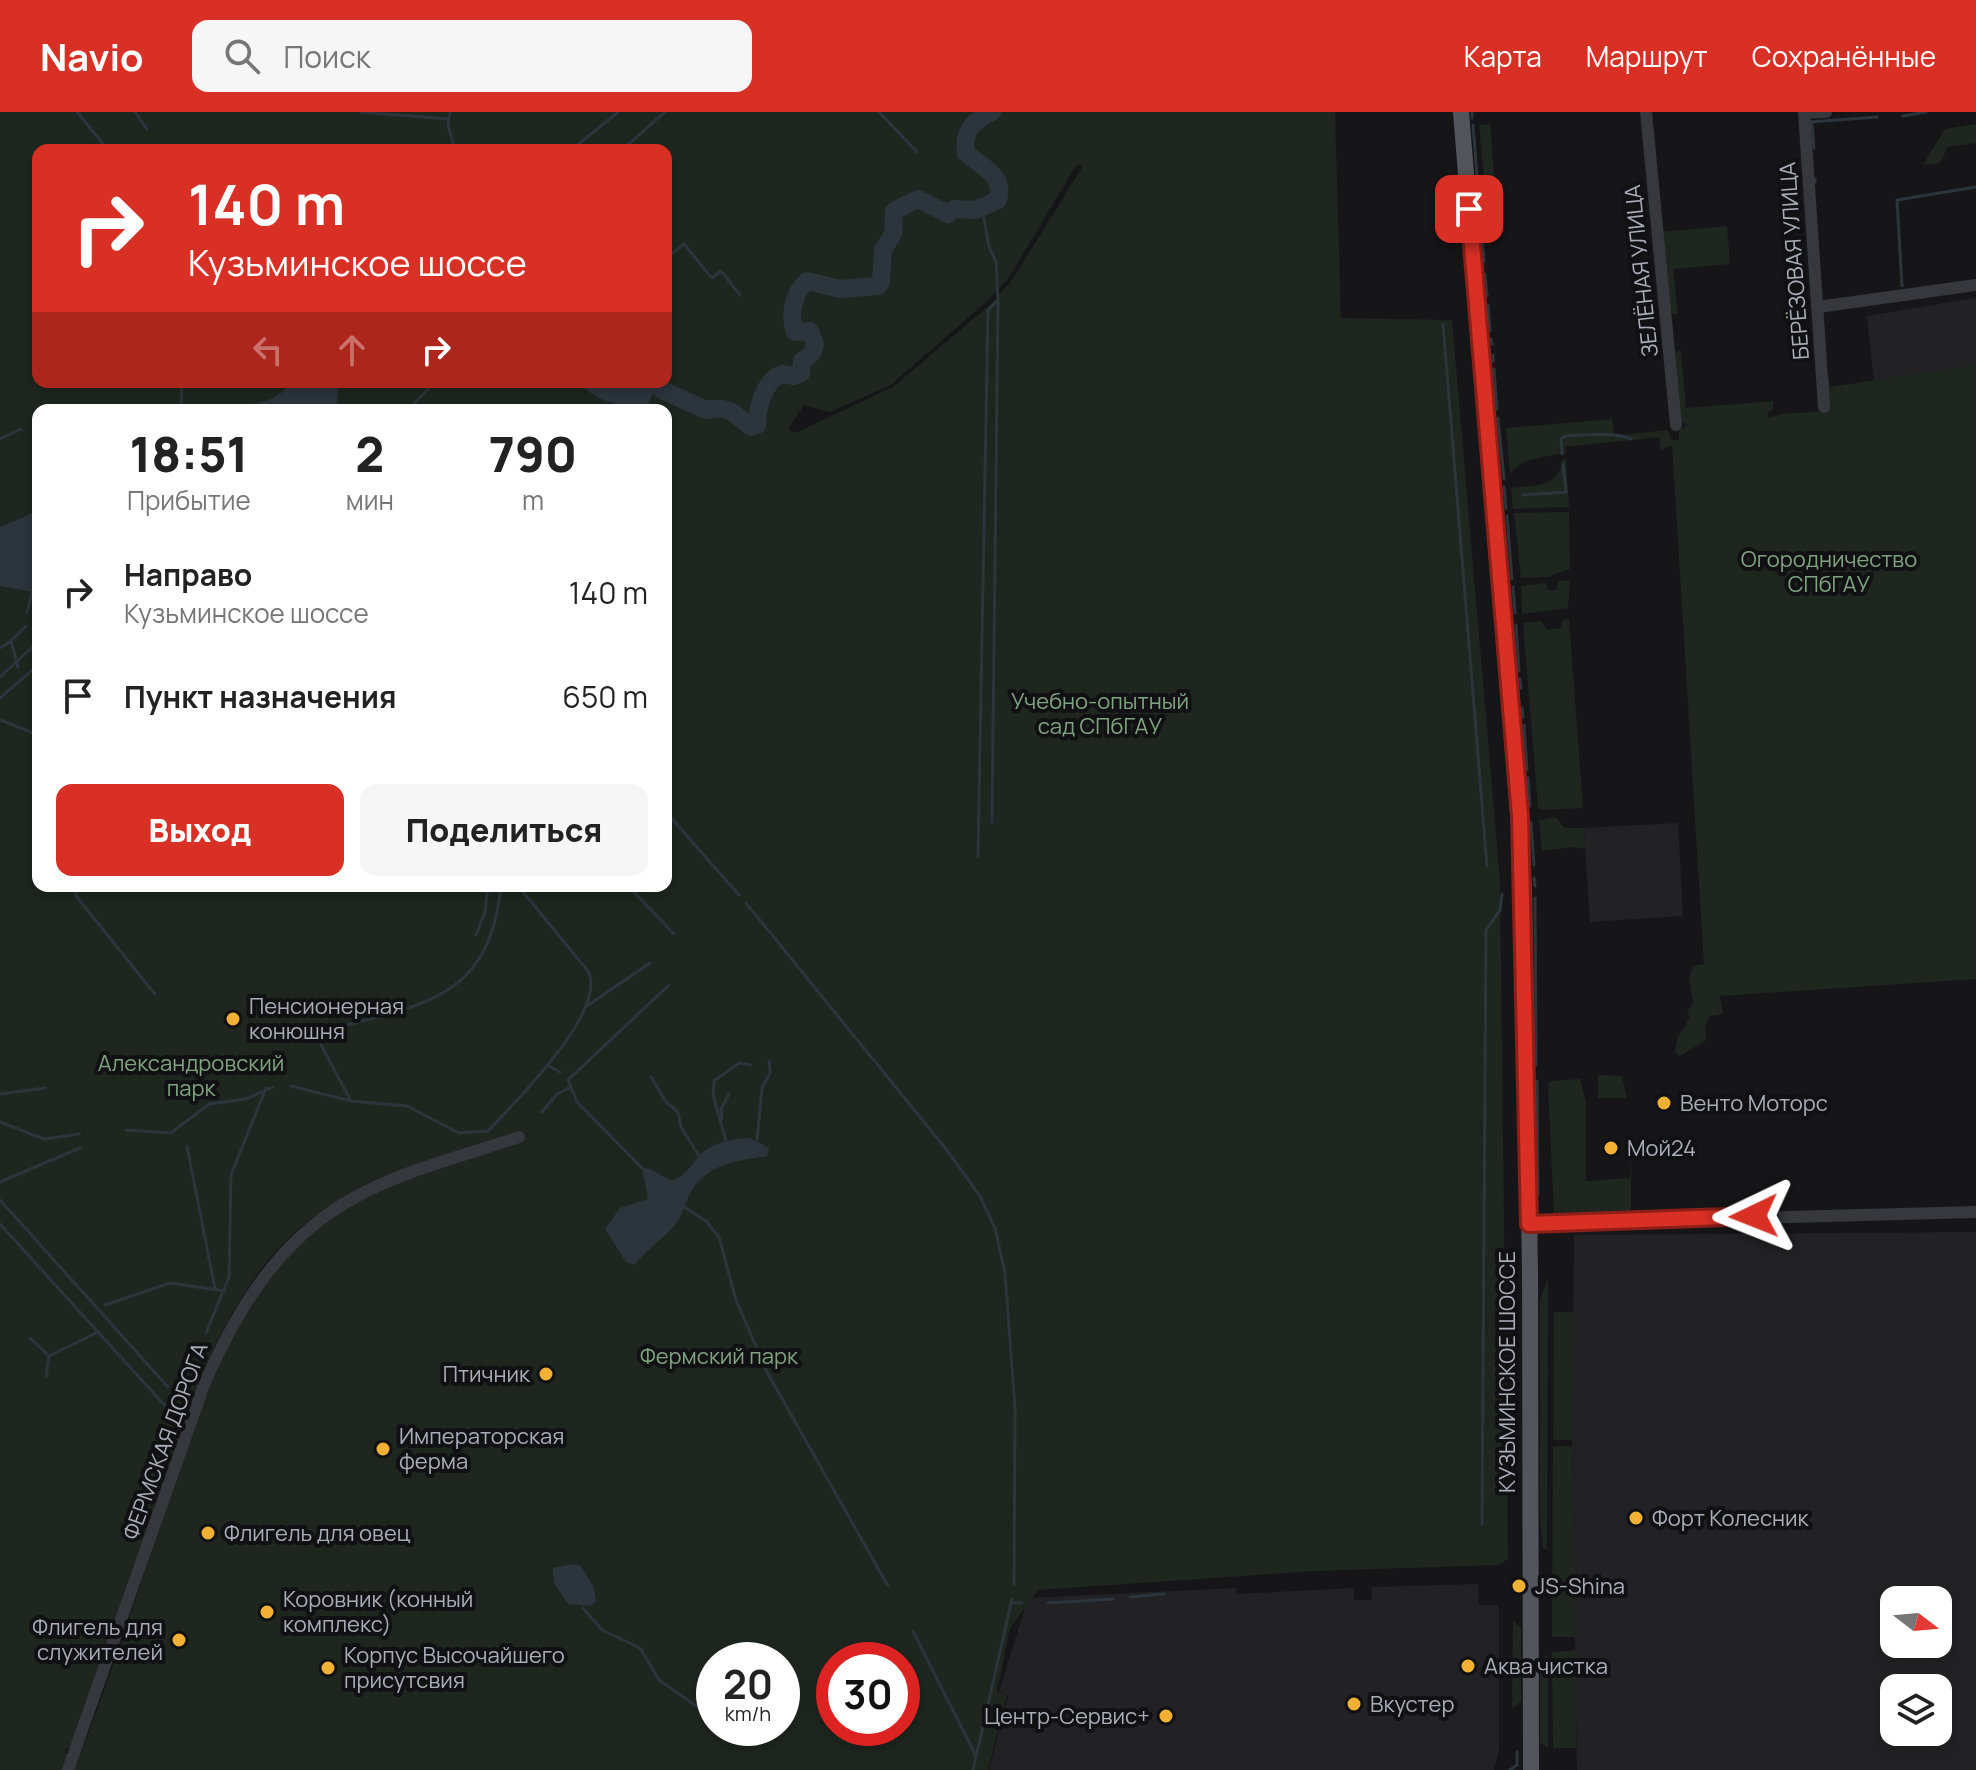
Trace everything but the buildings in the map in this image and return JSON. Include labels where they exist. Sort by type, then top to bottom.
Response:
[{"type":"main road","name":"КУЗЬМИНСКОЕ ШОССЕ","points":[[1461,112],[1520,815],[1529,1224],[1531,1770]]},
{"type":"street","name":"ЗЕЛЁНАЯ УЛИЦА","points":[[1646,112],[1676,425]]},
{"type":"street","points":[[1804,112],[1826,112]]},
{"type":"street","name":"БЕРЁЗОВАЯ УЛИЦА","points":[[1804,112],[1824,407]]},
{"type":"street","points":[[1818,307],[1976,285]]},
{"type":"street","name":"ФЕРМСКАЯ ДОРОГА","points":[[68,1770],[204,1385],[227,1333],[258,1282],[296,1240],[358,1196],[519,1137]]},
{"type":"street","points":[[1529,1224],[1976,1212]]},
{"type":"shaded area","points":[[1976,298],[1976,365],[1874,382],[1867,316]]},
{"type":"shaded area","points":[[338,388],[337,404],[253,404],[271,399],[284,389]]},
{"type":"shaded area","points":[[584,388],[655,388],[648,404],[618,404],[593,395]]},
{"type":"shaded area","points":[[32,514],[32,592],[0,586],[0,527]]},
{"type":"shaded area","points":[[1678,823],[1683,916],[1590,922],[1584,828]]},
{"type":"shaded area","points":[[750,1138],[769,1148],[767,1156],[724,1165],[706,1175],[691,1192],[674,1226],[634,1265],[626,1262],[605,1229],[620,1208],[648,1199],[642,1168],[672,1181],[685,1173],[711,1147],[730,1140]]},
{"type":"shaded area","points":[[1976,1232],[1976,1770],[1577,1770],[1572,1440],[1574,1235]]},
{"type":"shaded area","points":[[573,1564],[581,1566],[594,1587],[596,1601],[591,1606],[568,1604],[554,1583],[553,1568]]},
{"type":"shaded area","points":[[1478,1584],[1479,1605],[1499,1605],[1499,1750],[1494,1770],[989,1770],[1008,1695],[999,1692],[1028,1598],[1236,1588],[1237,1594],[1354,1588],[1354,1600],[1371,1600],[1372,1587]]},
{"type":"green space","points":[[0,112],[1335,112],[1341,318],[1452,320],[1500,880],[1508,1559],[1499,1565],[1315,1571],[1038,1590],[1010,1628],[997,1692],[1007,1695],[988,1770],[74,1770],[198,1417],[230,1343],[250,1308],[273,1275],[300,1245],[332,1217],[389,1186],[494,1151],[493,1142],[392,1179],[311,1219],[272,1255],[240,1299],[204,1370],[72,1748],[67,1748],[65,1753],[69,1754],[63,1770],[0,1770]],"holes":[[[1077,164],[1083,166],[1012,280],[991,304],[893,387],[795,433],[788,429],[804,405],[830,412],[891,385],[987,301],[1008,279]]]},
{"type":"green space","points":[[1490,124],[1495,188],[1485,189],[1479,125]]},
{"type":"green space","points":[[1976,124],[1976,143],[1948,147],[1940,163],[1923,165],[1945,129]]},
{"type":"green space","points":[[1727,226],[1730,264],[1673,269],[1678,314],[1669,314],[1659,232]]},
{"type":"green space","name":"Огородничество СПбГАУ","points":[[1681,350],[1686,408],[1773,401],[1773,410],[1767,412],[1769,418],[1782,414],[1827,411],[1826,377],[1829,377],[1830,387],[1976,365],[1976,979],[1720,996],[1723,1014],[1710,1016],[1705,1026],[1706,1040],[1680,1056],[1675,1053],[1678,1036],[1690,1018],[1687,1011],[1693,1002],[1689,979],[1693,966],[1704,964],[1672,445],[1661,450],[1659,437],[1565,447],[1566,453],[1528,461],[1510,473],[1506,428],[1612,419],[1615,436],[1667,430],[1672,440],[1679,440],[1679,430],[1688,425],[1680,421],[1673,353]]},
{"type":"green space","points":[[1566,459],[1569,507],[1513,509],[1511,488],[1551,480],[1560,469],[1562,460]]},
{"type":"green space","points":[[1569,512],[1570,569],[1547,577],[1521,578],[1514,513]]},
{"type":"green space","points":[[1558,581],[1570,581],[1568,608],[1522,614],[1521,586],[1545,583],[1548,590],[1556,590]]},
{"type":"green space","points":[[1569,618],[1583,808],[1542,810],[1538,808],[1523,623],[1542,621],[1547,630],[1561,628],[1563,620]]},
{"type":"green space","points":[[1555,817],[1565,828],[1584,828],[1585,849],[1573,847],[1542,851],[1539,820]]},
{"type":"green space","points":[[1598,1075],[1622,1076],[1627,1098],[1598,1098]]},
{"type":"green space","points":[[1580,1079],[1586,1102],[1586,1181],[1630,1178],[1631,1152],[1631,1213],[1554,1215],[1548,1084],[1551,1081]]},
{"type":"green space","points":[[1548,1278],[1547,1549],[1543,1549],[1540,1516],[1540,1300]]},
{"type":"green space","points":[[1554,1312],[1575,1312],[1572,1440],[1553,1440]]},
{"type":"green space","points":[[1553,1446],[1572,1446],[1576,1637],[1552,1637]]},
{"type":"green space","points":[[1513,1620],[1521,1628],[1521,1701],[1512,1709]]},
{"type":"green space","points":[[1576,1650],[1576,1748],[1553,1748],[1552,1652]]},
{"type":"green space","points":[[1548,1654],[1548,1748],[1540,1743],[1540,1662]]},
{"type":"waterway","points":[[77,112],[103,144]]},
{"type":"waterway","points":[[135,112],[147,129]]},
{"type":"waterway","points":[[361,112],[448,119]]},
{"type":"waterway","points":[[450,112],[448,125],[453,144]]},
{"type":"waterway","points":[[578,144],[618,112]]},
{"type":"waterway","points":[[629,144],[665,112]]},
{"type":"waterway","points":[[879,112],[917,152]]},
{"type":"waterway","points":[[662,390],[706,410],[730,411],[751,427],[757,425],[760,403],[770,382],[782,374],[794,376],[801,373],[802,361],[812,353],[815,345],[810,331],[795,332],[793,325],[795,298],[807,281],[840,289],[878,286],[881,282],[883,250],[893,234],[894,211],[918,199],[948,214],[954,209],[976,210],[998,200],[995,178],[966,153],[965,145],[970,128],[992,112]]},
{"type":"waterway","points":[[1472,112],[1472,118]]},
{"type":"waterway","points":[[1903,116],[1926,112]]},
{"type":"waterway","points":[[1810,122],[1877,117]]},
{"type":"waterway","points":[[1812,124],[1814,148]]},
{"type":"waterway","points":[[1473,125],[1478,188]]},
{"type":"waterway","points":[[1902,286],[1897,200],[1976,187]]},
{"type":"waterway","points":[[1479,199],[1484,262]]},
{"type":"waterway","points":[[982,207],[989,247],[996,261],[998,300],[992,822]]},
{"type":"waterway","points":[[672,253],[684,244],[712,278],[721,271],[740,295]]},
{"type":"waterway","points":[[1485,274],[1487,296]]},
{"type":"waterway","points":[[978,857],[988,310],[997,301]]},
{"type":"waterway","points":[[1488,305],[1490,331]]},
{"type":"waterway","points":[[1443,324],[1487,866]]},
{"type":"waterway","points":[[1491,339],[1492,344]]},
{"type":"waterway","points":[[1493,355],[1493,361]]},
{"type":"waterway","points":[[1494,369],[1497,409]]},
{"type":"waterway","points":[[181,404],[182,388]]},
{"type":"waterway","points":[[414,404],[429,388]]},
{"type":"waterway","points":[[1498,418],[1504,479]]},
{"type":"waterway","points":[[0,439],[21,429]]},
{"type":"waterway","points":[[1562,454],[1561,439],[1565,436],[1609,435],[1631,439]]},
{"type":"waterway","points":[[1523,495],[1566,492],[1563,464]]},
{"type":"waterway","points":[[1504,487],[1506,508]]},
{"type":"waterway","points":[[1507,516],[1512,579]]},
{"type":"waterway","points":[[1513,587],[1515,613]]},
{"type":"waterway","points":[[27,613],[32,592]]},
{"type":"waterway","points":[[1516,625],[1519,671]]},
{"type":"waterway","points":[[18,667],[11,641],[26,626]]},
{"type":"waterway","points":[[0,648],[10,642]]},
{"type":"waterway","points":[[0,677],[32,648]]},
{"type":"waterway","points":[[0,698],[32,670]]},
{"type":"waterway","points":[[1520,679],[1521,688]]},
{"type":"waterway","points":[[1522,708],[1523,717]]},
{"type":"waterway","points":[[0,720],[32,733]]},
{"type":"waterway","points":[[1524,725],[1527,770]]},
{"type":"waterway","points":[[1528,778],[1530,806]]},
{"type":"waterway","points":[[672,819],[739,895]]},
{"type":"waterway","points":[[1531,822],[1534,865]]},
{"type":"waterway","points":[[1534,878],[1535,886]]},
{"type":"waterway","points":[[76,892],[155,994]]},
{"type":"waterway","points":[[476,935],[485,912],[487,892]]},
{"type":"waterway","points":[[325,1031],[418,1004],[443,993],[465,977],[482,955],[494,925],[500,892]]},
{"type":"waterway","points":[[291,1086],[351,1101],[407,1106],[459,1133],[488,1131],[556,1055],[585,1009],[591,988],[588,971],[523,892]]},
{"type":"waterway","points":[[634,892],[674,934]]},
{"type":"waterway","points":[[1482,1524],[1486,930],[1500,910],[1502,894]]},
{"type":"waterway","points":[[1535,898],[1536,1065]]},
{"type":"waterway","points":[[746,903],[946,1149],[980,1196],[995,1228],[1005,1273],[1015,1408],[1014,1584]]},
{"type":"waterway","points":[[587,1006],[650,963]]},
{"type":"waterway","points":[[642,1168],[577,1102],[568,1080],[669,985]]},
{"type":"waterway","points":[[321,1045],[351,1101]]},
{"type":"waterway","points":[[757,1140],[762,1088],[770,1073],[769,1061]]},
{"type":"waterway","points":[[726,1141],[713,1095],[714,1081],[739,1063],[751,1065]]},
{"type":"waterway","points":[[549,1066],[560,1072]]},
{"type":"waterway","points":[[651,1077],[666,1102],[678,1112],[681,1127],[699,1156]]},
{"type":"waterway","points":[[1537,1081],[1538,1194]]},
{"type":"waterway","points":[[126,1130],[171,1133],[209,1104],[246,1099],[273,1087]]},
{"type":"waterway","points":[[0,1094],[45,1088]]},
{"type":"waterway","points":[[206,1333],[229,1277],[231,1175],[266,1088]]},
{"type":"waterway","points":[[542,1112],[557,1094],[569,1088]]},
{"type":"waterway","points":[[722,1120],[721,1109],[729,1094]]},
{"type":"waterway","points":[[0,1122],[44,1139],[79,1134]]},
{"type":"waterway","points":[[187,1146],[215,1289]]},
{"type":"waterway","points":[[0,1182],[80,1148]]},
{"type":"waterway","points":[[0,1200],[168,1387]]},
{"type":"waterway","points":[[684,1207],[706,1221],[719,1237],[736,1300],[767,1372],[888,1586]]},
{"type":"waterway","points":[[0,1224],[167,1408]]},
{"type":"waterway","points":[[105,1305],[170,1283],[225,1291]]},
{"type":"waterway","points":[[46,1377],[49,1356],[98,1332]]},
{"type":"waterway","points":[[30,1338],[49,1356]]},
{"type":"waterway","points":[[1130,1597],[1164,1594]]},
{"type":"waterway","points":[[973,1770],[1012,1599]]},
{"type":"waterway","points":[[1048,1603],[1113,1599]]},
{"type":"waterway","points":[[1011,1603],[1022,1603]]},
{"type":"waterway","points":[[583,1608],[602,1630],[640,1648],[659,1680],[696,1706]]},
{"type":"waterway","points":[[913,1631],[976,1756]]},
{"type":"waterway","points":[[1510,1770],[1517,1765],[1517,1752]]},
{"type":"place","name":"Пенсионерная конюшня","points":[[233,1019]]},
{"type":"place","name":"Венто Моторс","points":[[1664,1103]]},
{"type":"place","name":"Мой24","points":[[1611,1148]]},
{"type":"place","name":"Птичник","points":[[546,1374]]},
{"type":"place","name":"Императорская ферма","points":[[383,1449]]},
{"type":"place","name":"Форт Колесник","points":[[1636,1518]]},
{"type":"place","name":"Флигель для овец","points":[[208,1533]]},
{"type":"place","name":"JS-Shina","points":[[1519,1586]]},
{"type":"place","name":"Коровник (конный комплекс)","points":[[267,1612]]},
{"type":"place","name":"Флигель для служителей","points":[[179,1640]]},
{"type":"place","name":"Аква чистка","points":[[1468,1666]]},
{"type":"place","name":"Корпус Высочайшего присутсвия","points":[[328,1668]]},
{"type":"place","name":"Вкустер","points":[[1354,1704]]},
{"type":"place","name":"Центр-Сервис+","points":[[1166,1716]]},
{"type":"route","points":[[1469,209],[1520,815],[1524,887],[1529,1224],[1754,1216]]},
{"type":"park label","name":"Учебно-опытный сад СПбГАУ","points":[[1100,714]]},
{"type":"park label","name":"Александровский парк","points":[[191,1076]]},
{"type":"park label","name":"Фермский парк","points":[[719,1356]]}]
